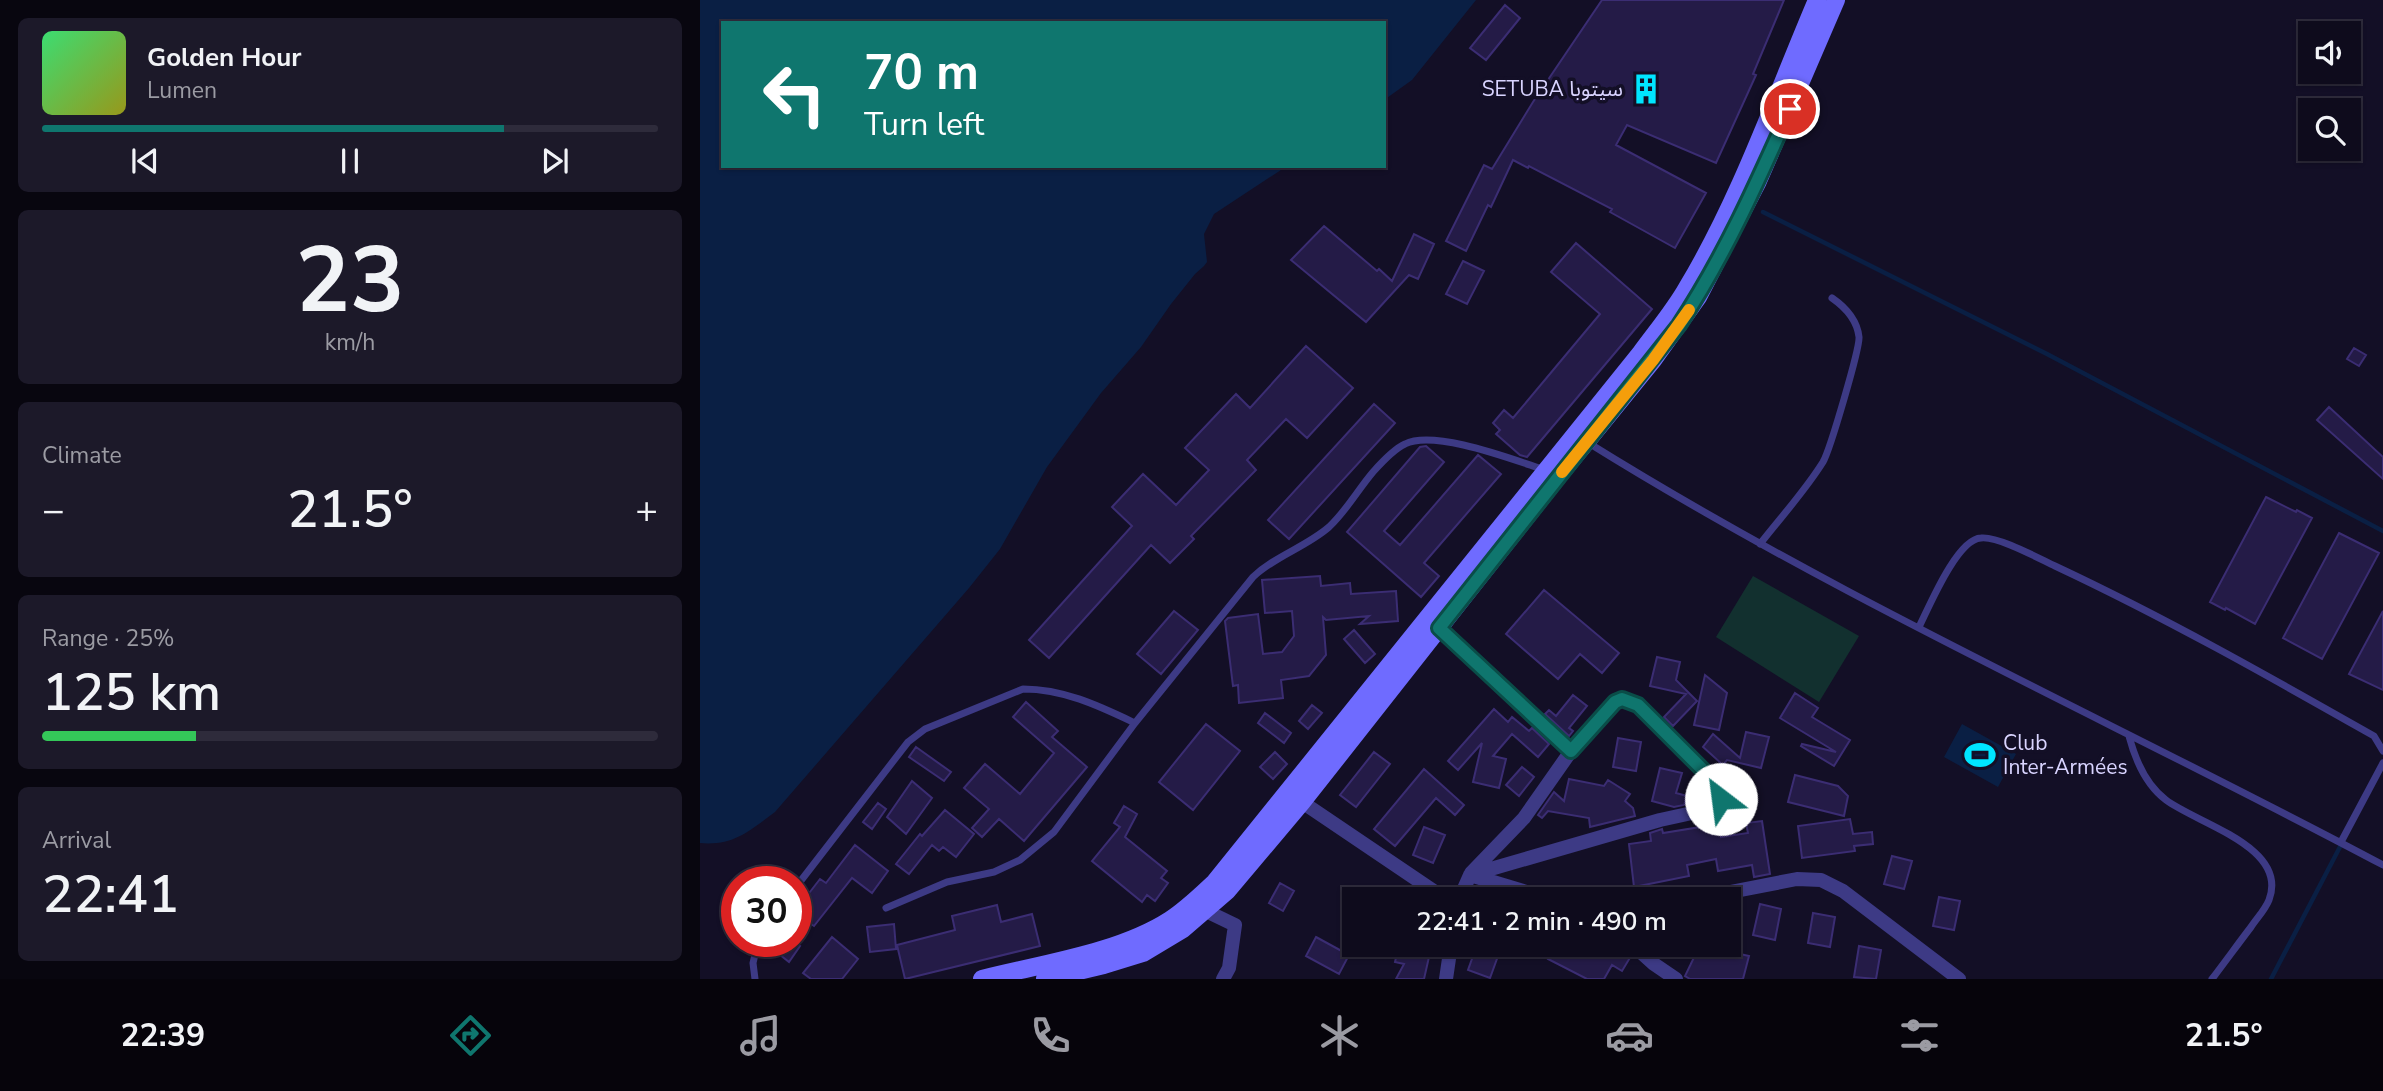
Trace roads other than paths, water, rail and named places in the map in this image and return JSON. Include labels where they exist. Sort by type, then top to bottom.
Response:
[{"type":"main road","points":[[982,979],[1099,951],[1134,939],[1181,912],[1215,882],[1421,638],[1581,437],[1686,290],[1716,236],[1817,0]]},
{"type":"main road","points":[[1581,437],[1653,360],[1698,297],[1758,181],[1836,0]]},
{"type":"main road","points":[[1045,979],[1143,953],[1206,911],[1227,891],[1302,802],[1421,638],[1439,628],[1551,474]]},
{"type":"street","points":[[1439,628],[1571,751]]},
{"type":"street","points":[[1465,887],[1470,875],[1524,818],[1571,751],[1615,702],[1622,699],[1638,705],[1721,791],[1721,799],[1713,806],[1470,875]]},
{"type":"street","points":[[1302,802],[1428,887]]},
{"type":"street","points":[[1470,875],[1510,887]]},
{"type":"street","points":[[1741,890],[1797,880],[1821,880],[1843,891],[1959,979]]},
{"type":"street","points":[[1206,911],[1235,925],[1229,968],[1223,979]]},
{"type":"street","points":[[1446,979],[1449,957]]},
{"type":"street","points":[[1646,957],[1676,979]]},
{"type":"lane","points":[[1760,544],[1820,466],[1829,449],[1859,338],[1854,320],[1845,307],[1832,298]]},
{"type":"lane","points":[[1581,437],[1667,492],[1760,544],[2383,865]]},
{"type":"lane","points":[[886,908],[947,883],[994,872],[1020,860],[1054,832],[1135,723],[1252,576],[1266,564],[1327,528],[1352,503],[1373,473],[1403,444],[1417,440],[1433,440],[1482,450],[1551,474]]},
{"type":"lane","points":[[1919,627],[1959,551],[1973,540],[1982,537],[2012,546],[2108,591],[2374,736],[2383,751]]},
{"type":"lane","points":[[812,866],[908,742],[925,729],[1023,689],[1041,689],[1084,700],[1135,723]]},
{"type":"lane","points":[[2129,736],[2146,777],[2166,800],[2255,850],[2270,875],[2272,891],[2266,906],[2212,979]]},
{"type":"lane","points":[[2341,842],[2383,763]]},
{"type":"lane","points":[[754,957],[755,979]]},
{"type":"water","points":[[700,0],[1476,0],[1412,80],[1386,99],[1386,21],[721,21],[721,168],[1284,168],[1214,214],[1204,234],[1207,262],[1171,304],[1141,347],[1101,393],[1047,467],[1000,549],[969,588],[775,812],[732,840],[700,843]]},
{"type":"water","name":"Club Inter-Armées","points":[[1962,724],[2016,754],[1998,787],[1944,757]]},
{"type":"waterway","points":[[1763,212],[2047,354],[2383,531]]},
{"type":"waterway","points":[[2271,979],[2342,843]]},
{"type":"place","name":"SETUBA سيتوبا","points":[[1646,89]]},
{"type":"place","name":"Club Inter-Armées","points":[[1980,755]]}]
